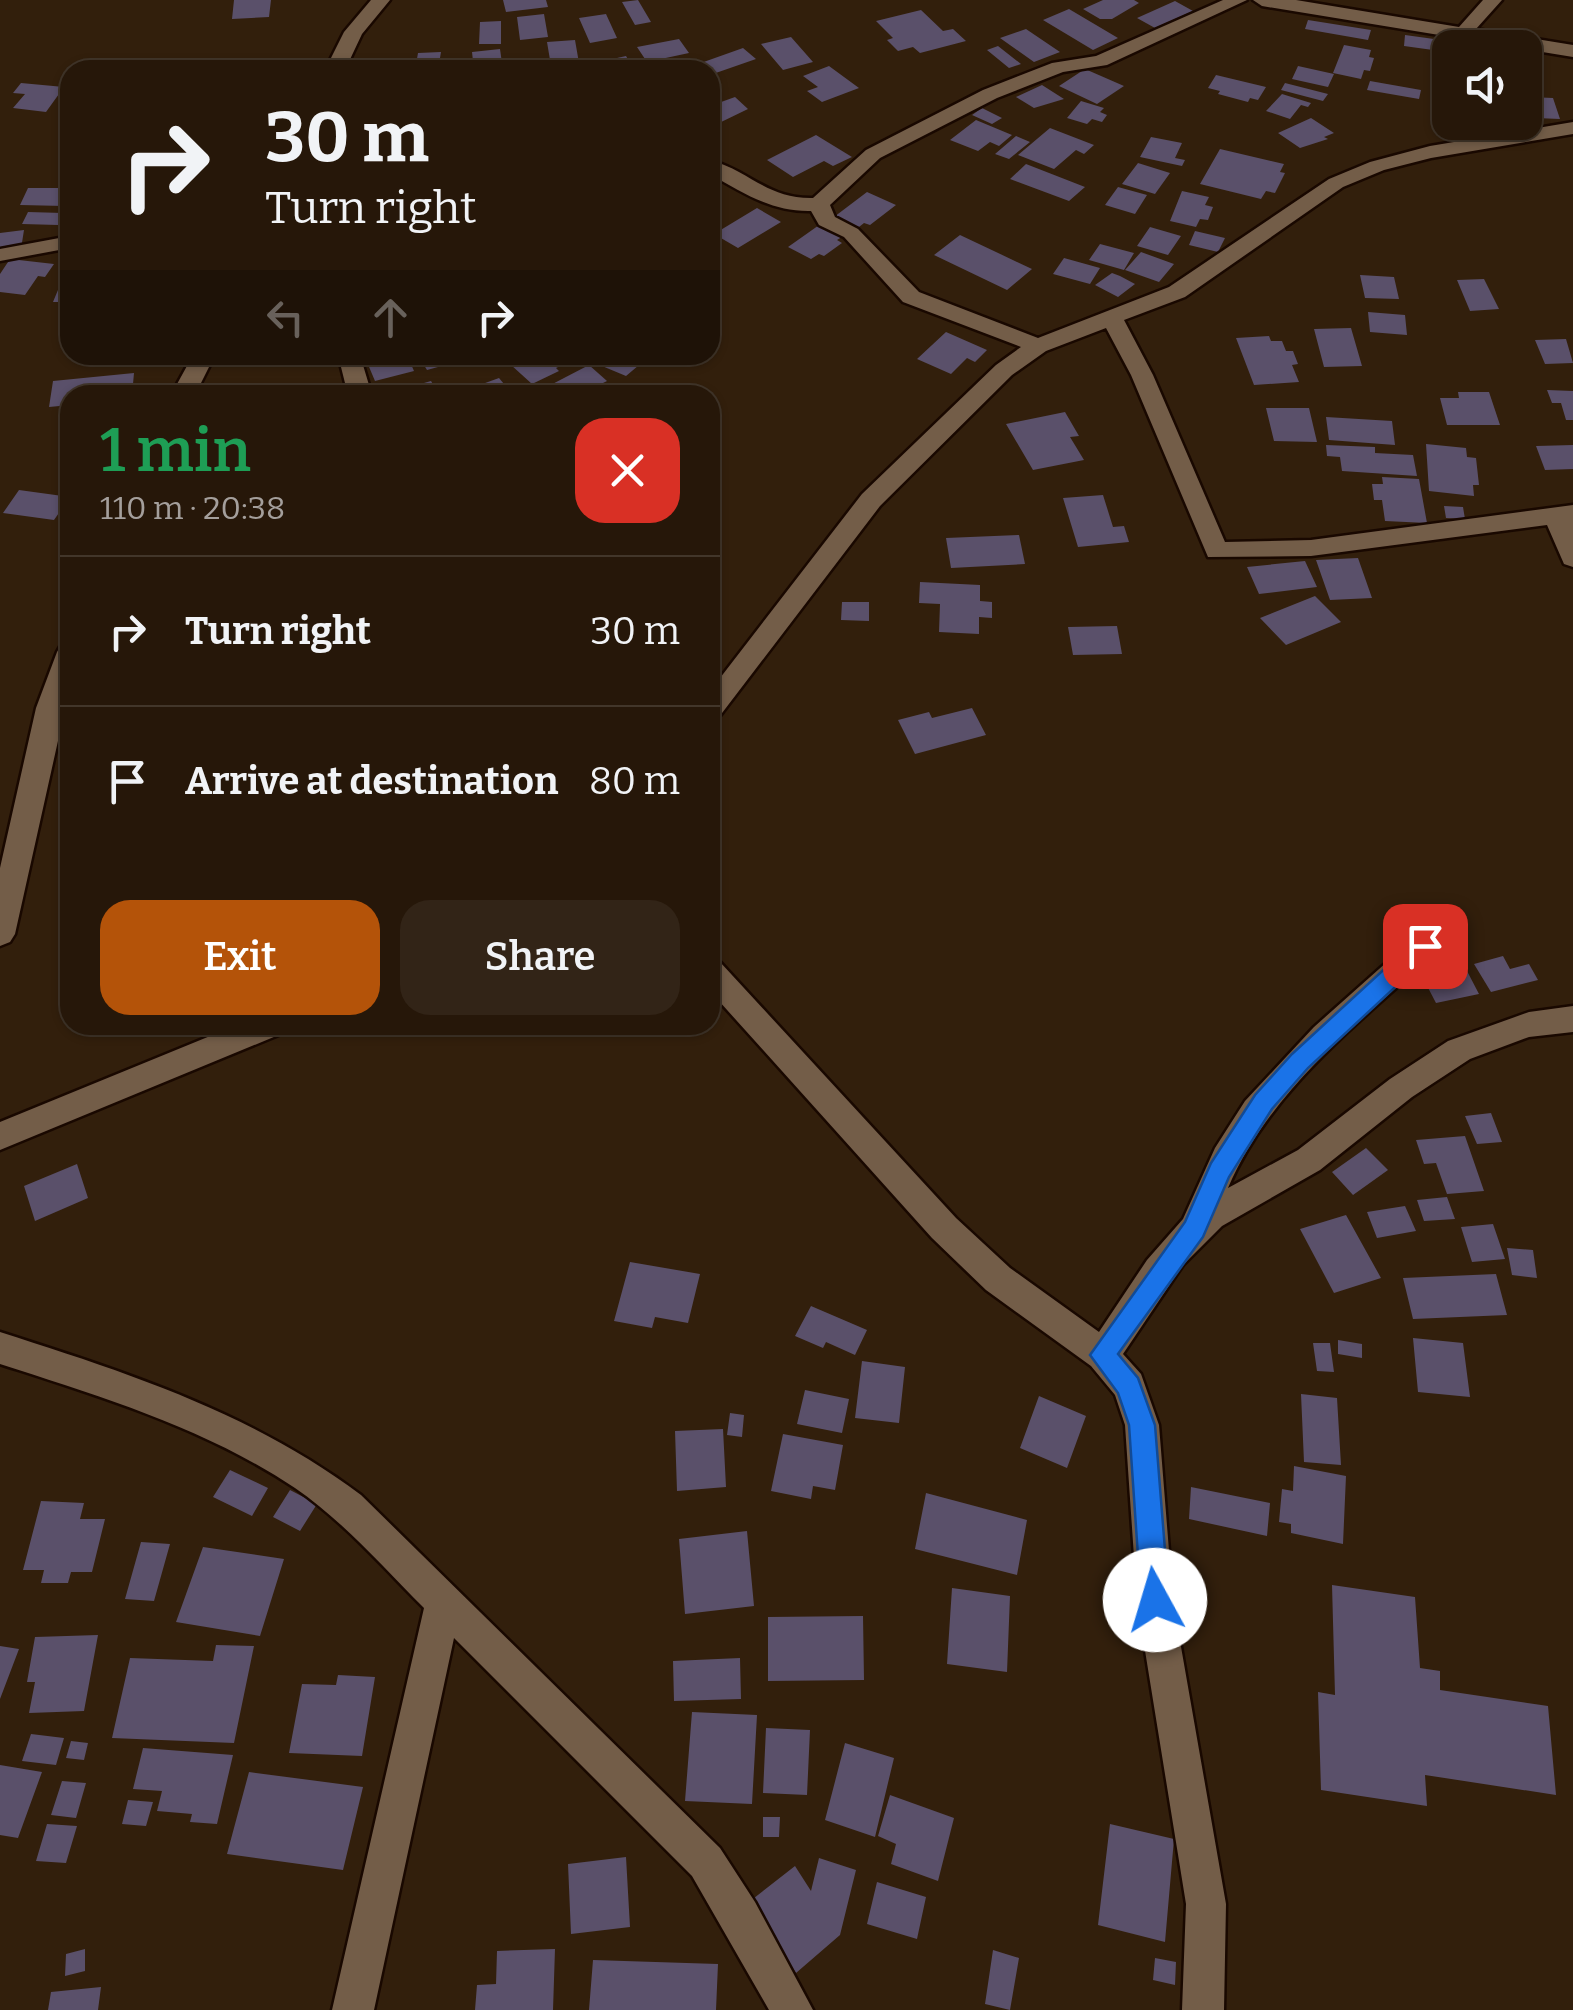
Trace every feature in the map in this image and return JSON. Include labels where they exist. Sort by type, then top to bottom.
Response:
[{"type":"street","points":[[339,60],[352,32],[381,0]]},
{"type":"street","points":[[720,171],[788,205],[819,204],[873,154],[990,94],[1059,67],[1100,61],[1238,0]]},
{"type":"street","points":[[1262,0],[1444,30]]},
{"type":"street","points":[[1356,16],[1372,0]]},
{"type":"street","points":[[1466,30],[1493,0]]},
{"type":"street","points":[[1542,46],[1573,51]]},
{"type":"street","points":[[720,697],[871,500],[1004,370],[1038,346],[1177,292],[1350,178],[1430,152],[1573,128]]},
{"type":"street","points":[[819,204],[826,221],[851,233],[910,296],[1038,346]]},
{"type":"street","points":[[0,255],[60,244]]},
{"type":"street","points":[[1112,319],[1170,436],[1201,519],[1218,551],[1312,548],[1565,514],[1573,558]]},
{"type":"street","points":[[0,934],[49,708],[60,679]]},
{"type":"street","points":[[1195,1229],[1220,1171],[1263,1102],[1300,1061],[1425,946]]},
{"type":"street","points":[[720,981],[944,1228],[998,1278],[1102,1355],[1129,1386],[1142,1425],[1155,1600],[1206,1904],[1203,2010]]},
{"type":"street","points":[[1102,1355],[1195,1229],[1224,1204],[1306,1162],[1420,1072],[1470,1041],[1536,1022],[1573,1019]]},
{"type":"street","points":[[0,1136],[246,1035]]},
{"type":"street","points":[[0,1348],[230,1429],[306,1472],[348,1507],[706,1862],[742,1916],[792,2010]]},
{"type":"street","points":[[354,2010],[443,1603]]},
{"type":"building","points":[[234,0],[271,0],[269,17],[232,19]]},
{"type":"building","points":[[503,0],[546,0],[548,7],[506,12]]},
{"type":"building","points":[[638,0],[651,22],[635,25],[622,2]]},
{"type":"building","points":[[1103,0],[1139,3],[1112,19],[1100,19],[1083,9]]},
{"type":"building","points":[[1175,1],[1193,11],[1155,28],[1137,18]]},
{"type":"building","points":[[1069,9],[1118,38],[1093,50],[1043,20]]},
{"type":"building","points":[[921,10],[943,31],[953,29],[966,41],[920,53],[913,47],[898,51],[887,40],[893,38],[876,21]]},
{"type":"building","points":[[544,14],[548,37],[520,40],[517,17]]},
{"type":"building","points":[[606,14],[617,38],[590,43],[579,18]]},
{"type":"building","points":[[1308,20],[1371,30],[1368,40],[1305,29]]},
{"type":"building","points":[[501,21],[501,44],[479,44],[480,22]]},
{"type":"building","points":[[1026,29],[1060,52],[1034,62],[1000,38]]},
{"type":"building","points":[[1405,35],[1432,39],[1432,50],[1404,46]]},
{"type":"building","points":[[791,37],[813,62],[783,70],[761,44]]},
{"type":"building","points":[[679,39],[689,53],[646,60],[637,47]]},
{"type":"building","points":[[575,40],[578,60],[550,60],[547,42]]},
{"type":"building","points":[[1344,45],[1371,50],[1369,57],[1374,58],[1370,71],[1364,70],[1361,79],[1333,73]]},
{"type":"building","points":[[998,46],[1021,64],[1009,68],[987,50]]},
{"type":"building","points":[[743,48],[756,59],[720,72],[720,60],[709,60]]},
{"type":"building","points":[[500,49],[502,60],[473,60],[472,52]]},
{"type":"building","points":[[441,52],[440,60],[417,60],[418,53]]},
{"type":"building","points":[[829,66],[859,88],[822,102],[807,91],[818,87],[803,76]]},
{"type":"building","points":[[1298,66],[1334,74],[1328,87],[1292,79]]},
{"type":"building","points":[[1085,69],[1124,86],[1097,104],[1059,86]]},
{"type":"building","points":[[1216,75],[1266,87],[1258,100],[1250,98],[1248,102],[1208,88]]},
{"type":"building","points":[[1370,81],[1421,90],[1419,99],[1367,90]]},
{"type":"building","points":[[21,83],[60,87],[46,112],[13,108],[25,94],[13,93]]},
{"type":"building","points":[[1285,83],[1328,94],[1323,101],[1281,90]]},
{"type":"building","points":[[1042,85],[1064,99],[1034,108],[1016,97]]},
{"type":"building","points":[[1282,94],[1311,103],[1308,107],[1301,105],[1290,119],[1266,111]]},
{"type":"building","points":[[735,97],[748,109],[720,123],[720,102]]},
{"type":"building","points":[[1542,98],[1553,98],[1560,119],[1542,118]]},
{"type":"building","points":[[1081,101],[1104,108],[1100,112],[1107,115],[1102,122],[1092,119],[1087,124],[1067,118]]},
{"type":"building","points":[[982,108],[1002,118],[992,124],[972,115]]},
{"type":"building","points":[[1311,118],[1334,133],[1324,137],[1328,139],[1300,148],[1278,133]]},
{"type":"building","points":[[976,120],[1012,135],[999,146],[990,142],[978,151],[950,140]]},
{"type":"building","points":[[1050,128],[1094,145],[1084,154],[1076,150],[1054,169],[1018,155]]},
{"type":"building","points":[[816,135],[852,157],[833,166],[824,161],[793,177],[767,160]]},
{"type":"building","points":[[1016,136],[1030,142],[1009,159],[995,154]]},
{"type":"building","points":[[1151,137],[1182,143],[1175,158],[1185,160],[1182,166],[1140,157]]},
{"type":"building","points":[[1220,149],[1284,164],[1280,172],[1285,173],[1275,193],[1266,191],[1261,199],[1200,184]]},
{"type":"building","points":[[1138,163],[1170,173],[1155,194],[1122,184]]},
{"type":"building","points":[[1026,164],[1085,187],[1069,201],[1010,179]]},
{"type":"building","points":[[1118,187],[1147,195],[1135,214],[1105,205]]},
{"type":"building","points":[[28,188],[60,188],[60,206],[20,205]]},
{"type":"building","points":[[1182,191],[1209,197],[1205,205],[1213,207],[1208,220],[1200,219],[1196,227],[1170,221]]},
{"type":"building","points":[[867,192],[896,205],[870,225],[864,223],[854,231],[830,220]]},
{"type":"building","points":[[757,208],[781,222],[738,248],[720,238],[720,230]]},
{"type":"building","points":[[28,212],[60,213],[58,225],[22,224]]},
{"type":"building","points":[[822,223],[845,235],[837,240],[842,243],[824,256],[819,254],[811,259],[788,247]]},
{"type":"building","points":[[1150,227],[1181,236],[1168,255],[1137,246]]},
{"type":"building","points":[[24,230],[21,249],[0,251],[0,233]]},
{"type":"building","points":[[1195,231],[1225,238],[1218,252],[1189,245]]},
{"type":"building","points":[[960,235],[1032,269],[1007,290],[934,255]]},
{"type":"building","points":[[1100,244],[1134,253],[1124,270],[1089,260]]},
{"type":"building","points":[[1141,252],[1174,264],[1159,282],[1125,270]]},
{"type":"building","points":[[1064,258],[1100,268],[1090,284],[1053,274]]},
{"type":"building","points":[[10,259],[54,264],[45,277],[38,276],[25,295],[0,292],[0,274]]},
{"type":"building","points":[[1112,273],[1135,284],[1118,297],[1095,285]]},
{"type":"building","points":[[1360,275],[1394,277],[1399,299],[1365,298]]},
{"type":"building","points":[[1484,279],[1499,309],[1470,311],[1457,280]]},
{"type":"building","points":[[1368,312],[1405,315],[1407,335],[1370,332]]},
{"type":"building","points":[[1351,328],[1362,366],[1324,367],[1314,329]]},
{"type":"building","points":[[946,332],[987,350],[975,362],[967,358],[951,374],[917,359]]},
{"type":"building","points":[[1269,336],[1271,341],[1282,341],[1286,351],[1293,351],[1298,364],[1292,365],[1299,382],[1254,385],[1236,338]]},
{"type":"building","points":[[1566,339],[1573,363],[1545,364],[1535,340]]},
{"type":"building","points":[[368,365],[411,365],[414,371],[375,381]]},
{"type":"building","points":[[511,365],[562,365],[556,368],[559,371],[532,384]]},
{"type":"building","points":[[589,365],[607,381],[599,385],[551,385]]},
{"type":"building","points":[[603,365],[639,365],[626,376]]},
{"type":"building","points":[[134,373],[133,385],[60,385],[60,406],[49,407],[53,381]]},
{"type":"building","points":[[499,378],[505,385],[480,385]]},
{"type":"building","points":[[1547,390],[1573,391],[1573,420],[1566,420],[1561,403],[1552,403]]},
{"type":"building","points":[[1458,392],[1489,392],[1500,425],[1447,425],[1440,398],[1459,398]]},
{"type":"building","points":[[1266,408],[1309,408],[1317,442],[1274,441]]},
{"type":"building","points":[[1065,412],[1079,436],[1070,437],[1084,460],[1033,470],[1006,424]]},
{"type":"building","points":[[1326,417],[1392,421],[1395,445],[1329,440]]},
{"type":"building","points":[[1426,444],[1466,448],[1467,457],[1476,458],[1479,485],[1473,485],[1474,496],[1429,491]]},
{"type":"building","points":[[1326,445],[1375,447],[1375,453],[1413,455],[1417,476],[1342,471],[1340,457],[1327,456]]},
{"type":"building","points":[[1573,445],[1573,469],[1545,470],[1536,446]]},
{"type":"building","points":[[1382,477],[1419,479],[1427,523],[1385,521],[1382,500],[1374,500],[1372,484],[1383,484]]},
{"type":"building","points":[[19,490],[60,496],[60,511],[54,520],[3,513]]},
{"type":"building","points":[[1103,495],[1113,527],[1124,526],[1129,542],[1078,547],[1063,498]]},
{"type":"building","points":[[1444,506],[1463,507],[1465,519],[1446,518]]},
{"type":"building","points":[[1019,535],[1025,564],[951,568],[946,538]]},
{"type":"building","points":[[1358,558],[1372,598],[1330,600],[1316,560]]},
{"type":"building","points":[[1305,561],[1317,587],[1259,594],[1247,567]]},
{"type":"building","points":[[920,582],[980,585],[980,601],[992,602],[992,618],[979,617],[979,634],[939,632],[940,604],[919,603]]},
{"type":"building","points":[[1315,596],[1341,622],[1286,645],[1260,618]]},
{"type":"building","points":[[842,602],[869,602],[869,621],[841,620]]},
{"type":"building","points":[[1117,626],[1122,654],[1073,655],[1068,627]]},
{"type":"building","points":[[972,708],[986,735],[915,754],[898,720],[929,712],[932,718]]},
{"type":"building","points":[[1503,956],[1510,969],[1529,964],[1538,980],[1491,992],[1474,964]]},
{"type":"building","points":[[1467,971],[1479,994],[1436,1003],[1424,980]]},
{"type":"building","points":[[1491,1113],[1502,1142],[1477,1144],[1465,1116]]},
{"type":"building","points":[[1465,1136],[1484,1191],[1447,1194],[1436,1163],[1424,1164],[1416,1140]]},
{"type":"building","points":[[1366,1148],[1388,1170],[1353,1195],[1332,1172]]},
{"type":"building","points":[[77,1164],[88,1198],[35,1221],[24,1186]]},
{"type":"building","points":[[1447,1197],[1455,1219],[1424,1221],[1417,1200]]},
{"type":"building","points":[[1405,1206],[1416,1231],[1377,1238],[1367,1212]]},
{"type":"building","points":[[1346,1215],[1381,1278],[1334,1293],[1300,1229]]},
{"type":"building","points":[[1493,1224],[1505,1259],[1472,1262],[1461,1227]]},
{"type":"building","points":[[1507,1248],[1533,1250],[1537,1278],[1512,1275]]},
{"type":"building","points":[[630,1262],[700,1274],[688,1323],[655,1317],[652,1328],[614,1321]]},
{"type":"building","points":[[1496,1274],[1507,1315],[1413,1319],[1403,1278]]},
{"type":"building","points":[[811,1306],[867,1330],[855,1355],[826,1342],[823,1348],[795,1336]]},
{"type":"building","points":[[1413,1338],[1463,1343],[1470,1397],[1418,1392]]},
{"type":"building","points":[[1338,1340],[1362,1344],[1362,1358],[1338,1354]]},
{"type":"building","points":[[1313,1343],[1330,1343],[1334,1372],[1317,1371]]},
{"type":"building","points":[[862,1361],[905,1367],[899,1423],[855,1418]]},
{"type":"building","points":[[805,1390],[849,1399],[842,1433],[797,1424]]},
{"type":"building","points":[[1301,1394],[1337,1398],[1341,1465],[1304,1462]]},
{"type":"building","points":[[1039,1396],[1086,1416],[1067,1468],[1020,1448]]},
{"type":"building","points":[[730,1413],[744,1415],[742,1437],[727,1435]]},
{"type":"building","points":[[723,1429],[726,1487],[677,1491],[675,1431]]},
{"type":"building","points":[[783,1434],[843,1445],[835,1490],[813,1486],[811,1499],[771,1491]]},
{"type":"building","points":[[1294,1466],[1346,1476],[1343,1544],[1291,1533],[1291,1524],[1279,1522],[1282,1489],[1293,1491]]},
{"type":"building","points":[[230,1470],[268,1488],[252,1516],[213,1497]]},
{"type":"building","points":[[1191,1487],[1270,1503],[1267,1536],[1189,1519]]},
{"type":"building","points":[[290,1490],[317,1504],[300,1531],[273,1517]]},
{"type":"building","points":[[926,1493],[1027,1520],[1017,1575],[915,1549]]},
{"type":"building","points":[[41,1501],[84,1503],[80,1519],[105,1519],[92,1572],[71,1572],[68,1583],[41,1583],[44,1570],[23,1570]]},
{"type":"building","points":[[747,1531],[754,1606],[685,1614],[679,1539]]},
{"type":"building","points":[[141,1542],[170,1544],[154,1601],[125,1599]]},
{"type":"building","points":[[203,1547],[284,1559],[260,1636],[176,1622]]},
{"type":"building","points":[[1332,1585],[1415,1597],[1420,1668],[1440,1671],[1440,1690],[1548,1706],[1556,1795],[1425,1775],[1427,1806],[1321,1790],[1318,1692],[1335,1695]]},
{"type":"building","points":[[952,1588],[1010,1596],[1007,1672],[947,1664]]},
{"type":"building","points":[[863,1616],[864,1680],[768,1681],[768,1617]]},
{"type":"building","points":[[98,1635],[84,1711],[29,1713],[35,1682],[27,1682],[35,1637]]},
{"type":"building","points":[[216,1645],[254,1646],[234,1743],[112,1738],[130,1658],[213,1661]]},
{"type":"building","points":[[0,1646],[19,1649],[0,1699]]},
{"type":"building","points":[[740,1658],[741,1699],[674,1701],[673,1661]]},
{"type":"building","points":[[338,1675],[375,1677],[362,1756],[289,1753],[302,1684],[336,1685]]},
{"type":"building","points":[[692,1712],[757,1715],[752,1804],[685,1801]]},
{"type":"building","points":[[766,1728],[810,1730],[807,1795],[763,1793]]},
{"type":"building","points":[[31,1734],[64,1738],[56,1765],[22,1761]]},
{"type":"building","points":[[71,1741],[88,1743],[84,1760],[66,1758]]},
{"type":"building","points":[[845,1743],[894,1758],[875,1837],[825,1820]]},
{"type":"building","points":[[143,1748],[233,1755],[217,1824],[190,1822],[192,1814],[157,1811],[162,1791],[133,1789]]},
{"type":"building","points":[[0,1765],[42,1772],[18,1838],[0,1835]]},
{"type":"building","points":[[249,1772],[363,1787],[343,1870],[227,1854]]},
{"type":"building","points":[[62,1781],[86,1783],[76,1818],[51,1815]]},
{"type":"building","points":[[890,1795],[954,1818],[938,1881],[891,1864],[896,1844],[878,1836]]},
{"type":"building","points":[[128,1800],[153,1802],[146,1826],[122,1824]]},
{"type":"building","points":[[763,1817],[780,1817],[779,1837],[763,1837]]},
{"type":"building","points":[[47,1824],[77,1826],[66,1863],[36,1861]]},
{"type":"building","points":[[1110,1824],[1174,1839],[1165,1942],[1098,1925]]},
{"type":"building","points":[[626,1857],[630,1927],[571,1934],[568,1864]]},
{"type":"building","points":[[819,1858],[856,1870],[840,1935],[796,1973],[749,1902],[795,1866],[811,1891]]},
{"type":"building","points":[[877,1882],[926,1897],[917,1939],[867,1924]]},
{"type":"building","points":[[85,1949],[85,1971],[65,1976],[66,1954]]},
{"type":"building","points":[[555,1949],[553,2010],[475,2010],[477,1985],[496,1984],[497,1951]]},
{"type":"building","points":[[993,1950],[1019,1958],[1010,2010],[985,2004]]},
{"type":"building","points":[[1155,1958],[1176,1962],[1175,1985],[1153,1980]]},
{"type":"building","points":[[593,1960],[718,1964],[716,2010],[589,2010]]},
{"type":"building","points":[[101,1987],[98,2010],[48,2010],[51,1992]]},
{"type":"route","points":[[1155,1600],[1142,1425],[1129,1386],[1102,1355],[1195,1229],[1220,1171],[1263,1102],[1300,1061],[1425,946]]}]
